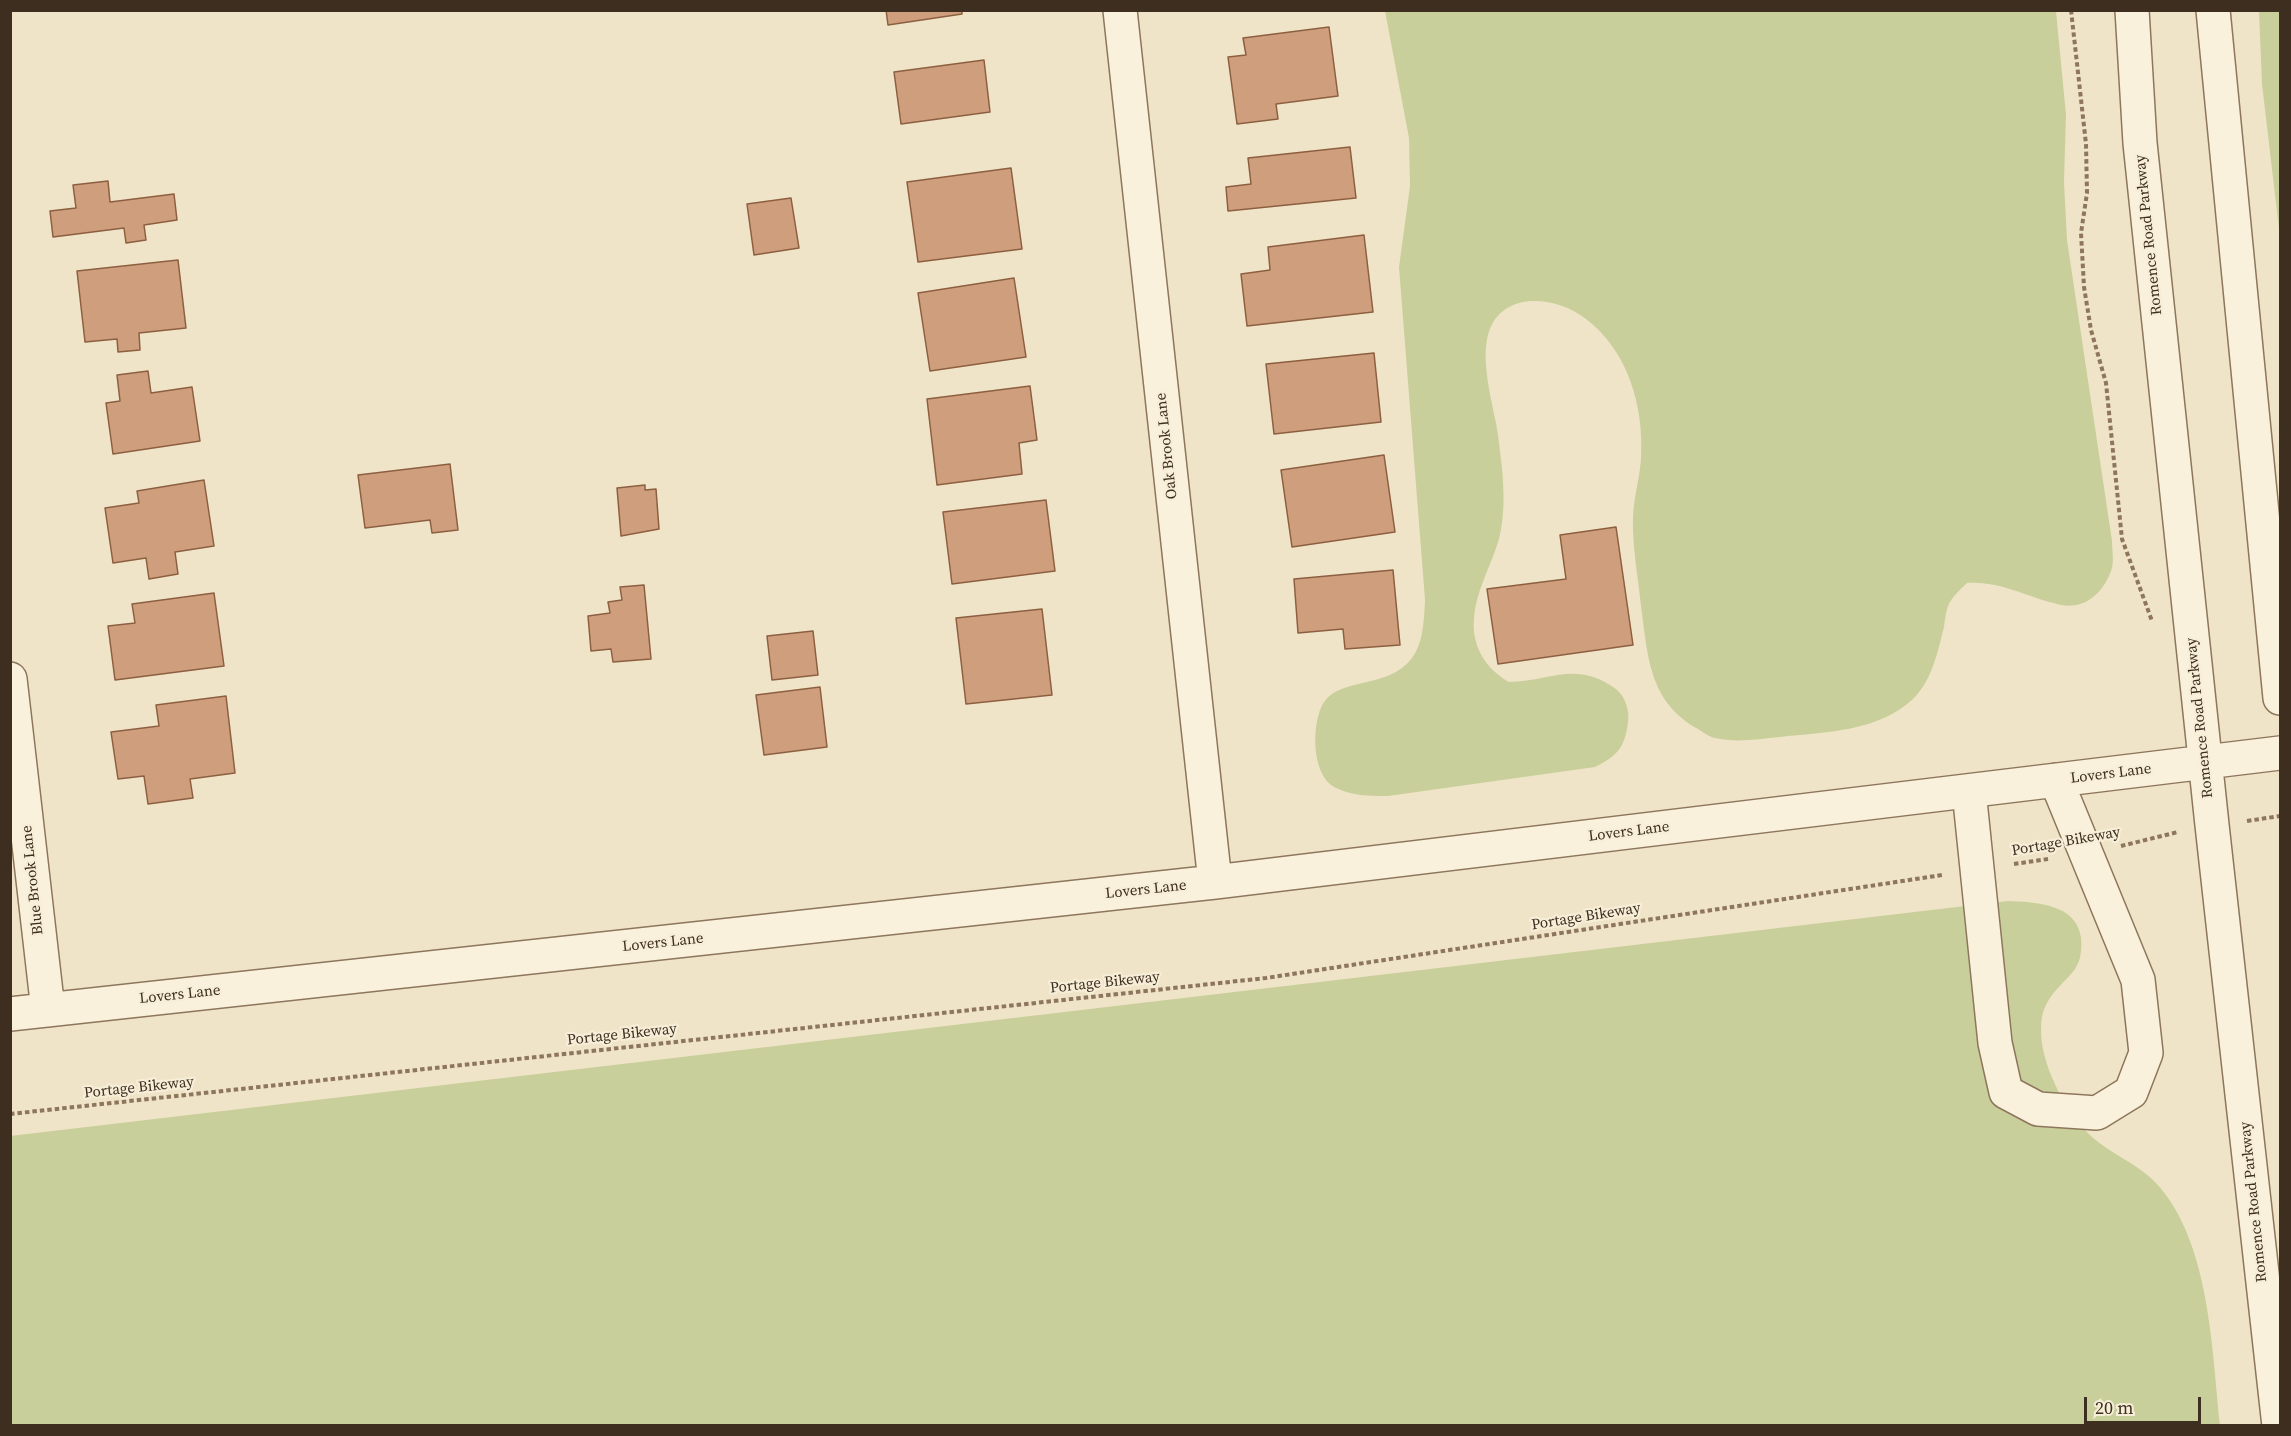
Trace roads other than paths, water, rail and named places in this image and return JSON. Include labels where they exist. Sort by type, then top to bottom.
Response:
[{"type":"street","name":"Oak Brook Lane","points":[[1120,10],[1215,882]]},
{"type":"street","name":"Romence Road Parkway","points":[[2132,10],[2140,143],[2205,762],[2279,1425]]},
{"type":"street","points":[[2214,10],[2280,698]]},
{"type":"street","name":"Blue Brook Lane","points":[[10,679],[48,1010]]},
{"type":"street","name":"Lovers Lane","points":[[10,1014],[1215,882],[2280,753]]},
{"type":"street","points":[[1969,791],[1995,1043],[2006,1092],[2038,1108],[2097,1113],[2132,1092],[2146,1053],[2138,980],[2056,780]]}]
